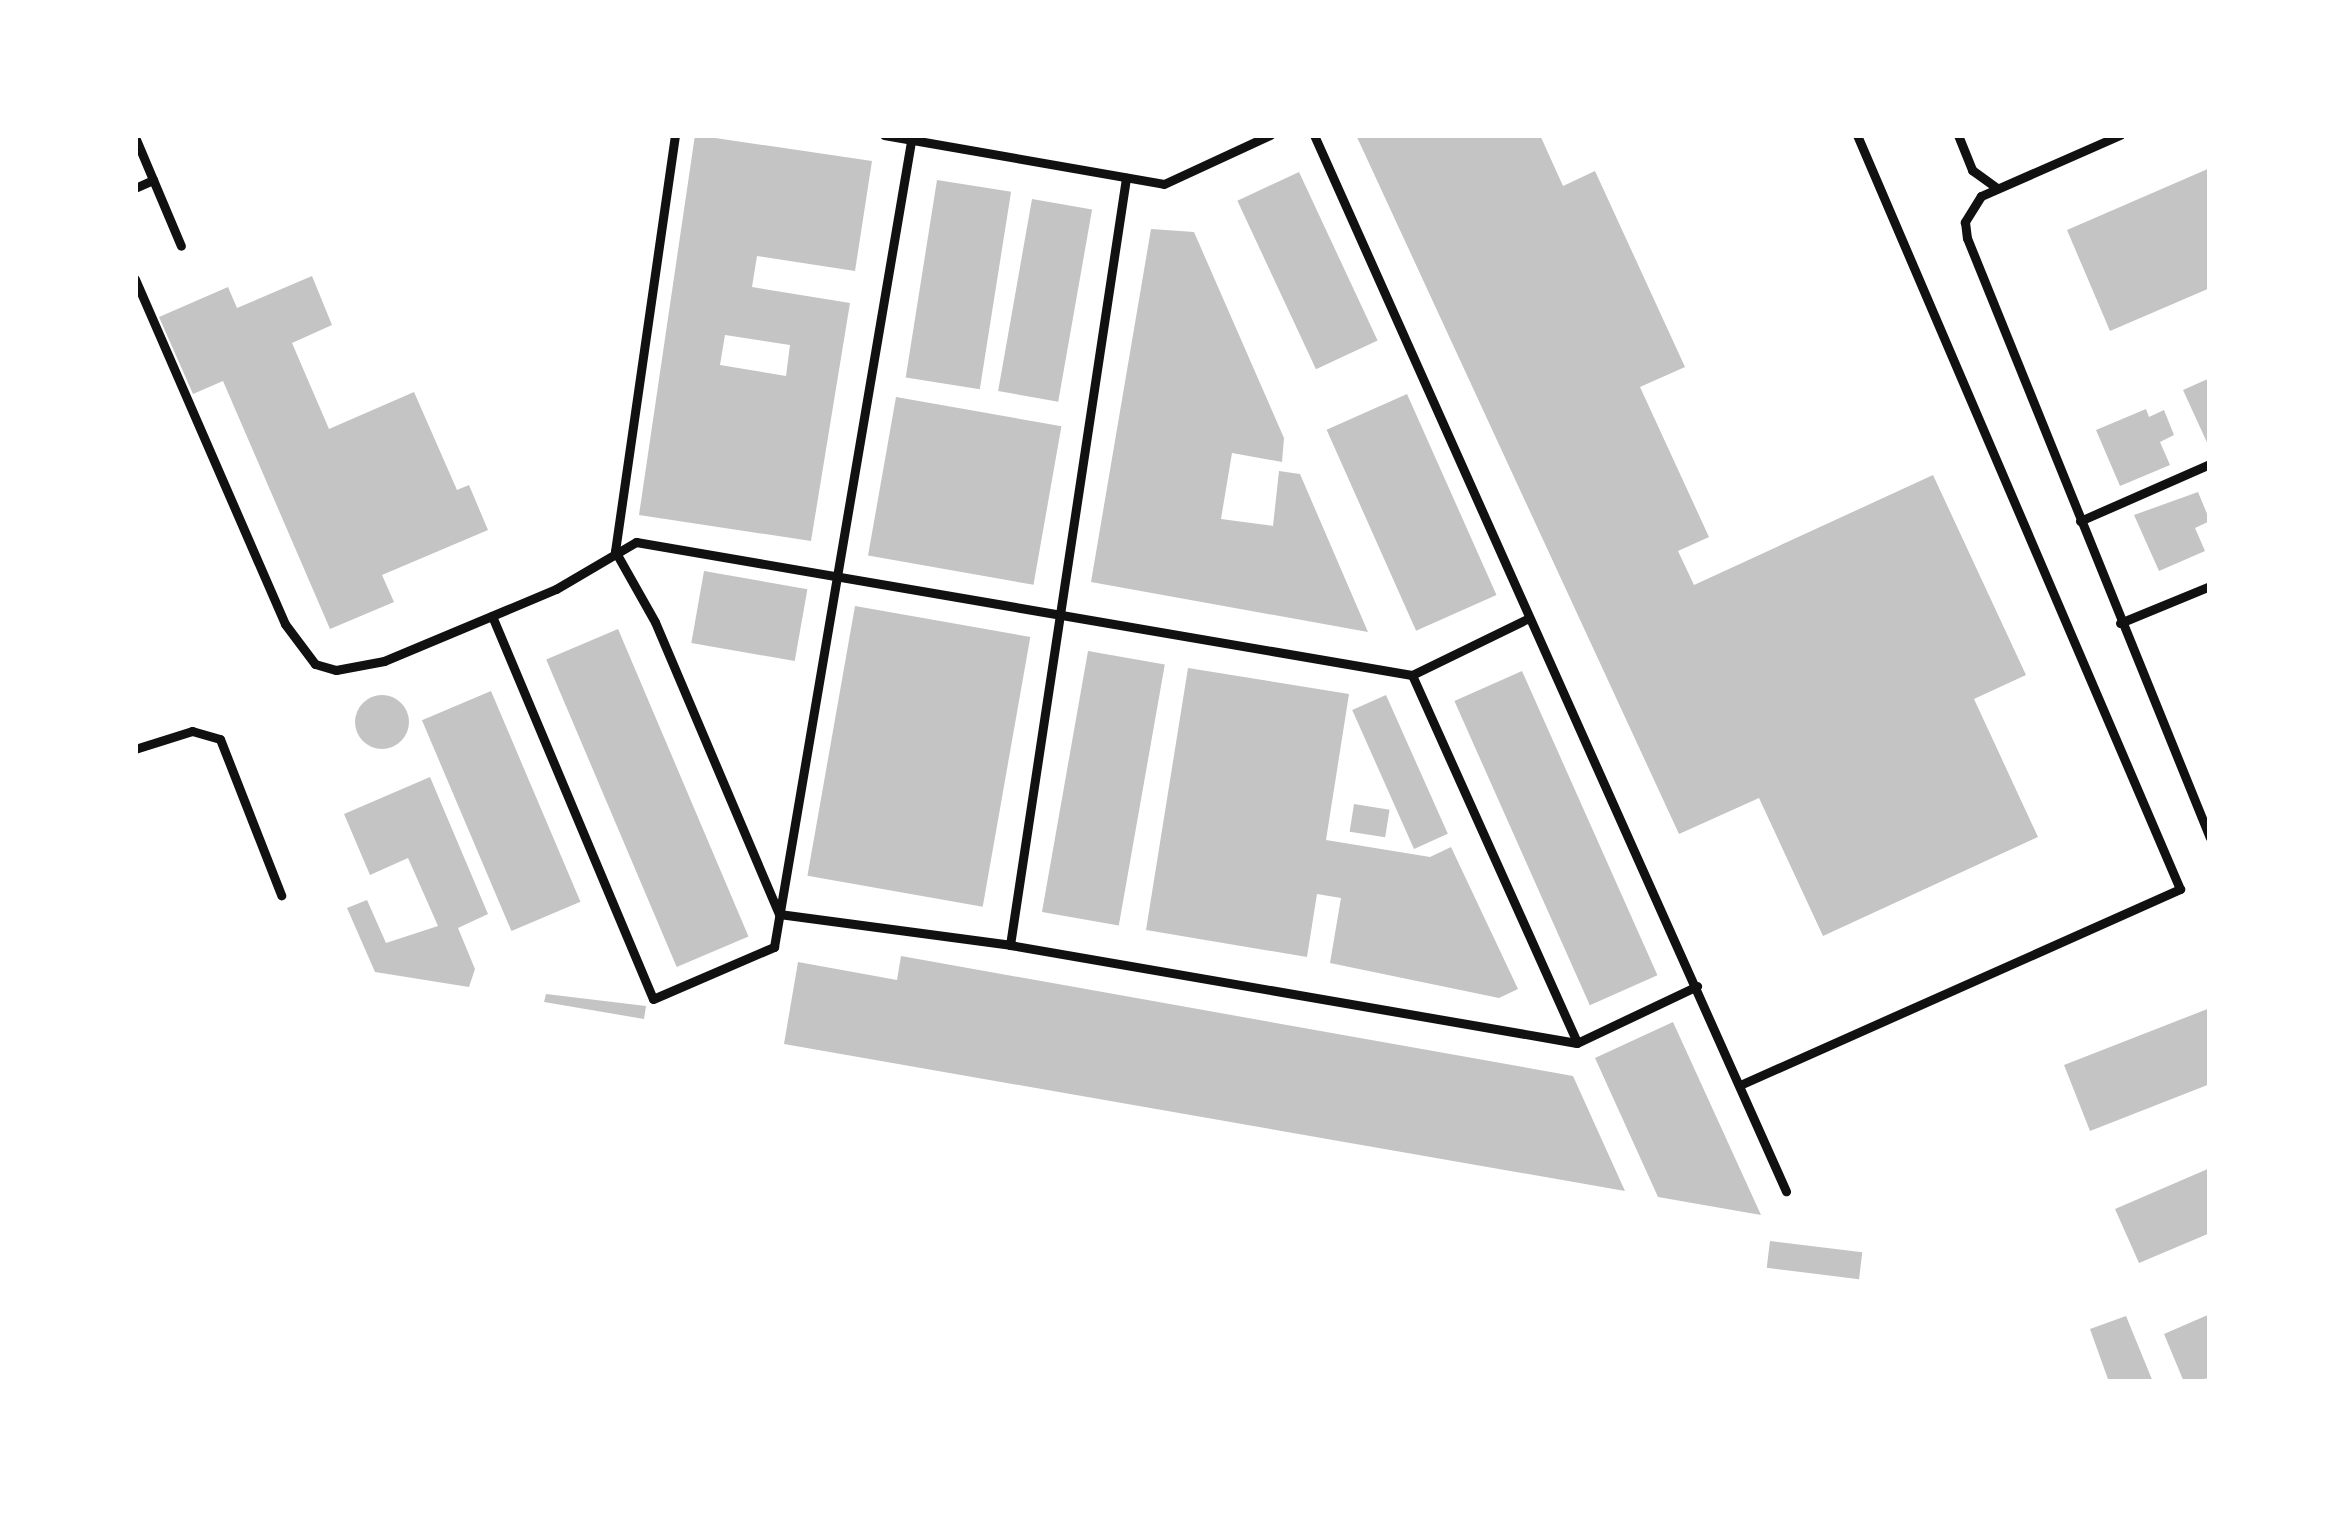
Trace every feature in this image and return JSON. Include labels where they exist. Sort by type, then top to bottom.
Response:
[{"type":"lane","points":[[675,135],[615,551],[655,622],[779,914]]},
{"type":"lane","points":[[884,135],[1164,184],[1270,135]]},
{"type":"lane","points":[[1314,135],[1786,1191]]},
{"type":"lane","points":[[1740,1085],[2180,889],[1857,135]]},
{"type":"lane","points":[[1958,135],[1972,170],[1997,188]]},
{"type":"lane","points":[[2120,135],[1997,188],[1970,207],[1967,238],[2210,838]]},
{"type":"lane","points":[[135,137],[181,246]]},
{"type":"lane","points":[[491,616],[653,999],[774,947],[912,137]]},
{"type":"lane","points":[[1010,945],[1126,178]]},
{"type":"lane","points":[[135,188],[153,180]]},
{"type":"lane","points":[[135,279],[299,650],[316,664],[360,667],[491,616],[636,542],[1412,675],[1529,619]]},
{"type":"lane","points":[[2080,521],[2210,464]]},
{"type":"lane","points":[[2120,623],[2210,586]]},
{"type":"lane","points":[[1412,675],[1577,1043]]},
{"type":"lane","points":[[135,749],[192,731],[220,739],[281,895]]},
{"type":"lane","points":[[779,914],[1010,945],[1577,1043],[1697,986]]},
{"type":"building","points":[[695,135],[872,161],[855,271],[757,256],[752,287],[850,303],[811,541],[639,515]],"holes":[[[725,335],[790,345],[786,376],[720,365]]]},
{"type":"building","points":[[1356,135],[1540,135],[1563,186],[1595,171],[1685,367],[1640,387],[1709,537],[1678,551],[1694,585],[1933,475],[2026,675],[1974,699],[2038,837],[1823,936],[1759,798],[1679,834]]},
{"type":"building","points":[[2210,168],[2210,288],[2110,331],[2067,230]]},
{"type":"building","points":[[1299,172],[1378,341],[1316,369],[1237,201]]},
{"type":"building","points":[[937,180],[1011,192],[980,389],[906,378]]},
{"type":"building","points":[[1032,199],[1092,210],[1058,402],[998,391]]},
{"type":"building","points":[[1151,229],[1194,232],[1284,438],[1282,462],[1232,453],[1221,519],[1273,526],[1279,471],[1300,474],[1368,632],[1091,582]]},
{"type":"building","points":[[312,276],[332,325],[292,343],[329,429],[414,392],[457,490],[469,485],[488,530],[382,575],[394,602],[330,629],[223,381],[193,394],[159,317],[228,287],[237,308]]},
{"type":"building","points":[[2210,378],[2210,449],[2183,390]]},
{"type":"building","points":[[1407,394],[1496,595],[1416,631],[1327,430]]},
{"type":"building","points":[[896,397],[1061,426],[1033,585],[868,556]]},
{"type":"building","points":[[2146,409],[2149,417],[2164,410],[2174,435],[2160,442],[2170,465],[2120,486],[2096,430]]},
{"type":"building","points":[[2198,492],[2210,521],[2195,528],[2205,551],[2159,571],[2134,515]]},
{"type":"building","points":[[704,571],[807,589],[795,661],[691,643]]},
{"type":"building","points":[[855,606],[1030,637],[983,907],[807,876]]},
{"type":"building","points":[[618,629],[749,936],[677,967],[546,659]]},
{"type":"building","points":[[1088,651],[1165,665],[1119,926],[1042,912]]},
{"type":"building","points":[[1188,668],[1349,694],[1326,840],[1430,857],[1451,847],[1518,989],[1499,998],[1330,963],[1341,898],[1317,894],[1307,957],[1146,930]]},
{"type":"building","points":[[1522,671],[1657,975],[1590,1005],[1454,701]]},
{"type":"building","points":[[491,691],[580,902],[511,931],[422,720]]},
{"type":"building","points":[[382,695],[401,703],[409,722],[401,741],[382,749],[363,741],[355,722],[363,703]]},
{"type":"building","points":[[1386,695],[1448,834],[1414,849],[1352,710]]},
{"type":"building","points":[[430,777],[488,914],[458,928],[475,969],[469,987],[375,972],[347,908],[367,900],[386,943],[438,926],[408,858],[370,875],[344,814]]},
{"type":"building","points":[[1354,804],[1390,810],[1385,837],[1350,832]]},
{"type":"building","points":[[901,956],[1573,1076],[1625,1191],[784,1044],[798,962],[897,980]]},
{"type":"building","points":[[546,994],[646,1006],[644,1019],[544,1002]]},
{"type":"building","points":[[2210,1008],[2210,1084],[2090,1131],[2064,1065]]},
{"type":"building","points":[[1673,1022],[1761,1215],[1658,1197],[1595,1058]]},
{"type":"building","points":[[2210,1168],[2210,1233],[2139,1263],[2115,1209]]},
{"type":"building","points":[[1770,1241],[1862,1252],[1859,1279],[1767,1268]]},
{"type":"building","points":[[2210,1314],[2210,1378],[2184,1382],[2164,1334]]},
{"type":"building","points":[[2126,1316],[2153,1382],[2109,1382],[2090,1329]]}]
